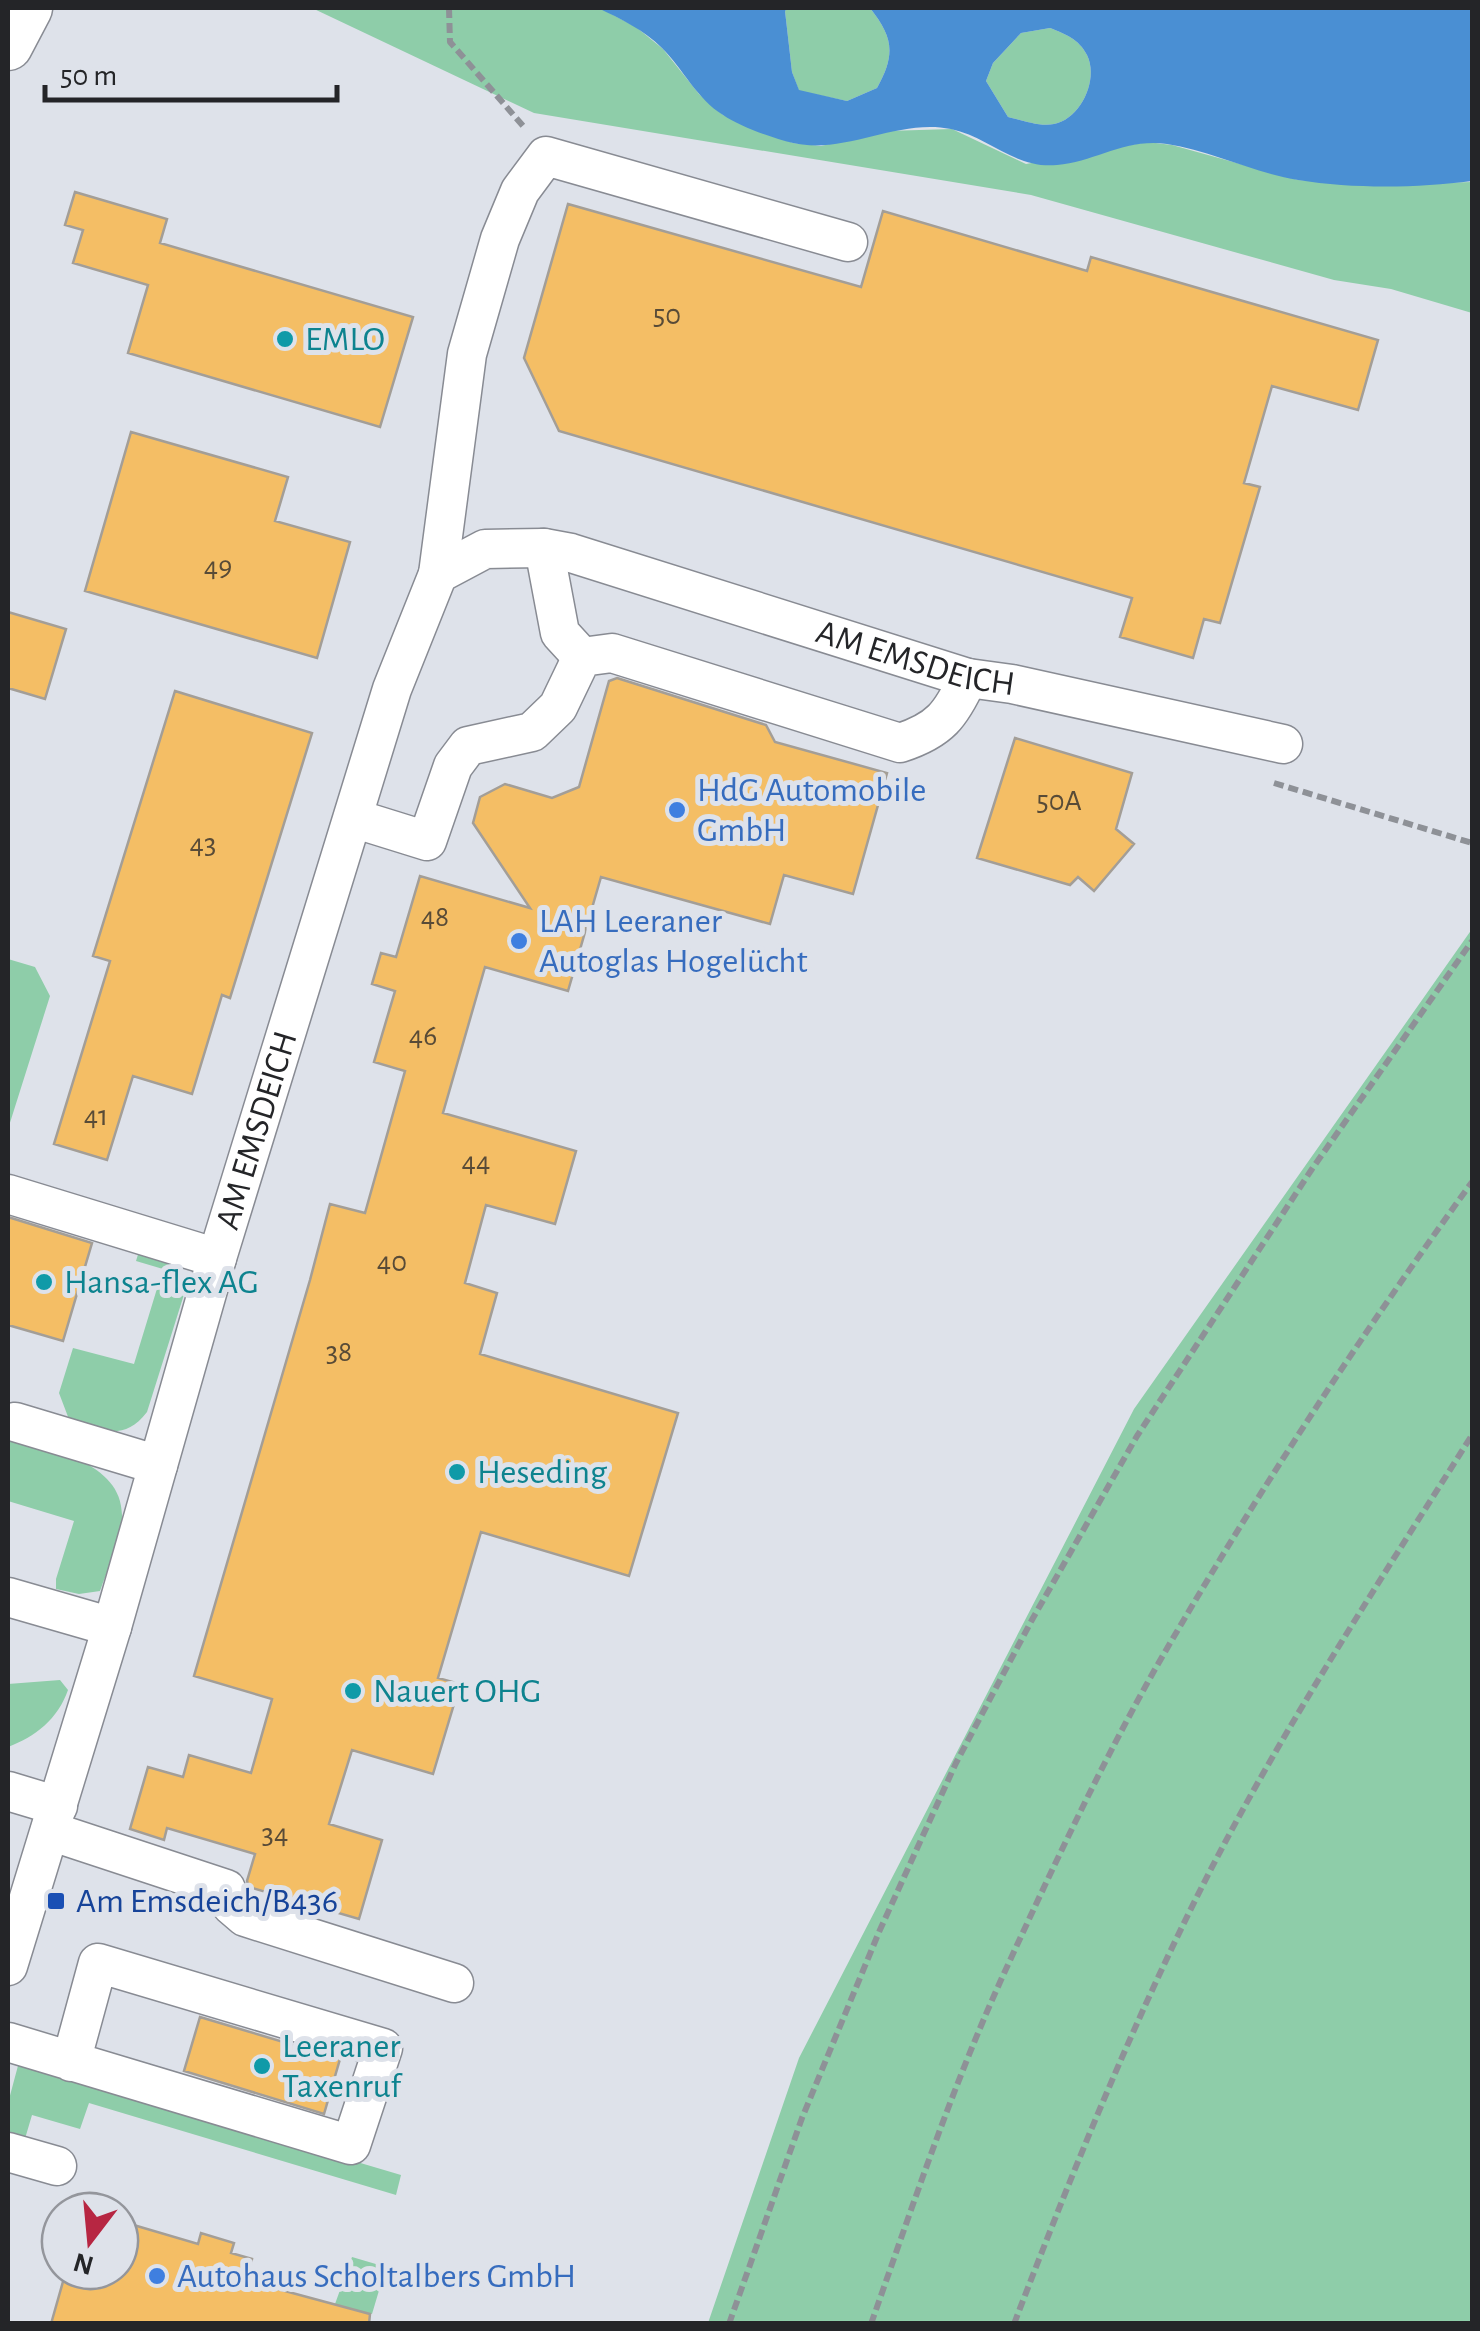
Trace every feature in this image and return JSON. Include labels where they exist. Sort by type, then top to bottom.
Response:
[{"type":"main road","points":[[8,46],[28,8]]},
{"type":"street","points":[[546,156],[848,242]]},
{"type":"street","name":"AM EMSDEICH","points":[[8,1966],[112,1627],[217,1258],[392,689],[438,574],[467,354],[500,239],[520,192],[546,156]]},
{"type":"street","points":[[544,548],[560,633],[582,657]]},
{"type":"street","name":"AM EMSDEICH","points":[[438,574],[485,549],[544,548],[571,553],[968,678],[1012,684],[1283,744]]},
{"type":"street","points":[[582,657],[612,653],[900,743],[926,735],[953,711],[968,678]]},
{"type":"street","points":[[353,818],[427,840],[453,766],[468,746],[532,732],[558,707],[582,657]]},
{"type":"street","points":[[8,1194],[217,1258]]},
{"type":"street","points":[[32,1427],[158,1465]]},
{"type":"street","points":[[8,1597],[112,1627]]},
{"type":"street","points":[[8,1791],[54,1818],[226,1889],[230,1905],[245,1917],[454,1983]]},
{"type":"street","points":[[8,2042],[71,2062],[351,2145],[383,2048],[98,1963],[71,2062]]},
{"type":"street","points":[[8,2152],[57,2166]]},
{"type":"path","points":[[449,8],[450,42],[515,114],[546,156]]},
{"type":"path","points":[[729,2324],[802,2118],[879,1932],[956,1763],[1024,1634],[1136,1436],[1312,1169],[1472,941]]},
{"type":"path","points":[[871,2324],[929,2159],[1004,1973],[1153,1673],[1256,1500],[1472,1182]]},
{"type":"path","points":[[1014,2324],[1061,2201],[1137,2023],[1210,1870],[1289,1728],[1472,1435]]},
{"type":"green space","points":[[312,8],[600,8],[636,27],[663,49],[699,94],[723,115],[793,143],[821,146],[887,131],[952,129],[1026,164],[1147,142],[1172,145],[1298,180],[1370,185],[1472,182],[1472,313],[1391,289],[1334,280],[1031,195],[534,113]]},
{"type":"green space","points":[[870,8],[889,46],[887,65],[877,88],[847,101],[799,91],[792,72],[785,11]]},
{"type":"green space","points":[[1050,28],[1084,49],[1091,75],[1085,97],[1064,121],[1054,124],[1008,117],[986,81],[993,63],[1021,33]]},
{"type":"green space","points":[[1472,929],[1472,2323],[708,2323],[799,2058],[1134,1409]]},
{"type":"green space","points":[[8,959],[35,967],[50,996],[8,1129]]},
{"type":"green space","points":[[140,1248],[175,1265],[187,1285],[147,1412],[121,1430],[70,1422],[59,1393],[73,1348],[134,1364],[163,1269],[136,1261]]},
{"type":"green space","points":[[10,1437],[81,1461],[111,1483],[122,1516],[117,1544],[100,1591],[79,1594],[56,1589],[74,1521],[8,1501]]},
{"type":"green space","points":[[60,1680],[68,1690],[52,1718],[8,1747],[8,1684]]},
{"type":"green space","points":[[19,2062],[401,2175],[396,2195],[89,2103],[80,2129],[32,2115],[24,2142],[8,2137],[8,2103]]},
{"type":"green space","points":[[352,2257],[386,2267],[372,2314],[335,2304]]},
{"type":"water","points":[[598,8],[788,8],[785,11],[792,72],[799,90],[847,101],[877,88],[887,65],[887,37],[870,8],[1472,8],[1472,181],[1385,186],[1319,183],[1282,177],[1184,147],[1152,143],[1071,163],[1042,165],[965,133],[931,127],[832,144],[793,143],[757,132],[723,115],[705,101],[655,42]],"holes":[[[1050,28],[1084,49],[1091,75],[1085,97],[1064,121],[1054,124],[1008,117],[986,81],[993,63],[1021,33]]]},
{"type":"building","name":"EMLO","points":[[75,192],[167,219],[160,243],[413,317],[380,427],[128,353],[148,285],[73,263],[83,230],[65,225]]},
{"type":"building","points":[[568,204],[861,287],[883,211],[1087,271],[1091,257],[1378,340],[1358,410],[1272,386],[1244,483],[1260,487],[1220,623],[1204,619],[1193,658],[1120,637],[1132,598],[559,431],[524,358]]},
{"type":"building","points":[[131,432],[288,477],[275,521],[350,542],[317,658],[85,591]]},
{"type":"building","points":[[8,612],[66,629],[45,699],[8,688]]},
{"type":"building","points":[[617,678],[766,725],[775,742],[887,773],[853,894],[784,875],[770,924],[601,877],[568,991],[485,967],[443,1113],[576,1151],[555,1224],[486,1205],[465,1283],[497,1293],[480,1354],[678,1413],[629,1576],[481,1532],[438,1678],[460,1684],[433,1774],[352,1750],[329,1824],[382,1840],[359,1919],[249,1887],[247,1881],[255,1854],[167,1828],[164,1840],[130,1829],[148,1767],[183,1777],[189,1755],[251,1773],[272,1699],[194,1676],[330,1204],[365,1213],[405,1071],[374,1062],[395,991],[372,984],[381,953],[396,957],[420,876],[530,908],[473,823],[480,797],[505,784],[552,798],[579,787],[609,681]]},
{"type":"building","points":[[175,691],[312,733],[230,998],[222,995],[192,1094],[133,1076],[107,1160],[54,1144],[110,961],[93,956]]},
{"type":"building","points":[[1015,738],[1132,773],[1116,829],[1134,844],[1094,891],[1078,877],[1070,885],[977,858]]},
{"type":"building","name":"Hansa-flex AG","points":[[8,1217],[92,1243],[63,1341],[8,1325]]},
{"type":"building","name":"Leeraner Taxenruf","points":[[200,2017],[340,2059],[324,2114],[184,2071]]},
{"type":"building","name":"Autohaus Scholtalbers GmbH","points":[[140,2227],[198,2244],[201,2233],[234,2243],[231,2253],[252,2259],[248,2281],[370,2314],[369,2324],[51,2324],[60,2291],[140,2291]]},
{"type":"place","name":"EMLO","points":[[285,339]]},
{"type":"place","name":"HdG Automobile GmbH","points":[[677,810]]},
{"type":"place","name":"LAH Leeraner Autoglas Hogelücht","points":[[519,941]]},
{"type":"place","name":"Hansa-flex AG","points":[[44,1282]]},
{"type":"place","name":"Heseding","points":[[457,1472]]},
{"type":"place","name":"Nauert OHG","points":[[353,1691]]},
{"type":"place","name":"Am Emsdeich/B436","points":[[56,1901]]},
{"type":"place","name":"Leeraner Taxenruf","points":[[262,2066]]},
{"type":"place","name":"Autohaus Scholtalbers GmbH","points":[[157,2276]]}]
